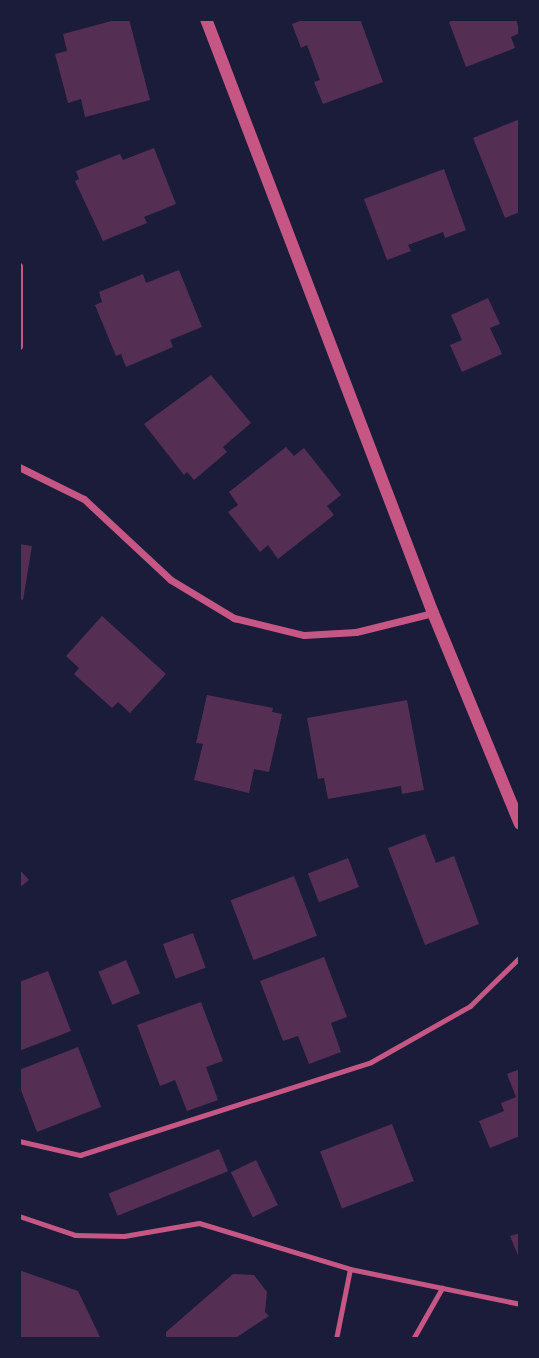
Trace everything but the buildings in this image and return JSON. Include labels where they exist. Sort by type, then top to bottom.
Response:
[{"type":"street","points":[[206,19],[433,613],[517,809],[520,824]]},
{"type":"street","points":[[19,266],[19,346]]},
{"type":"street","points":[[19,467],[84,499],[171,580],[234,618],[304,635],[356,632],[433,613]]},
{"type":"lane","points":[[19,1141],[80,1156],[371,1062],[470,1006],[520,957]]},
{"type":"lane","points":[[19,1216],[75,1235],[124,1236],[199,1223],[350,1269],[520,1304]]},
{"type":"lane","points":[[336,1339],[350,1269]]},
{"type":"lane","points":[[413,1339],[442,1288]]}]
